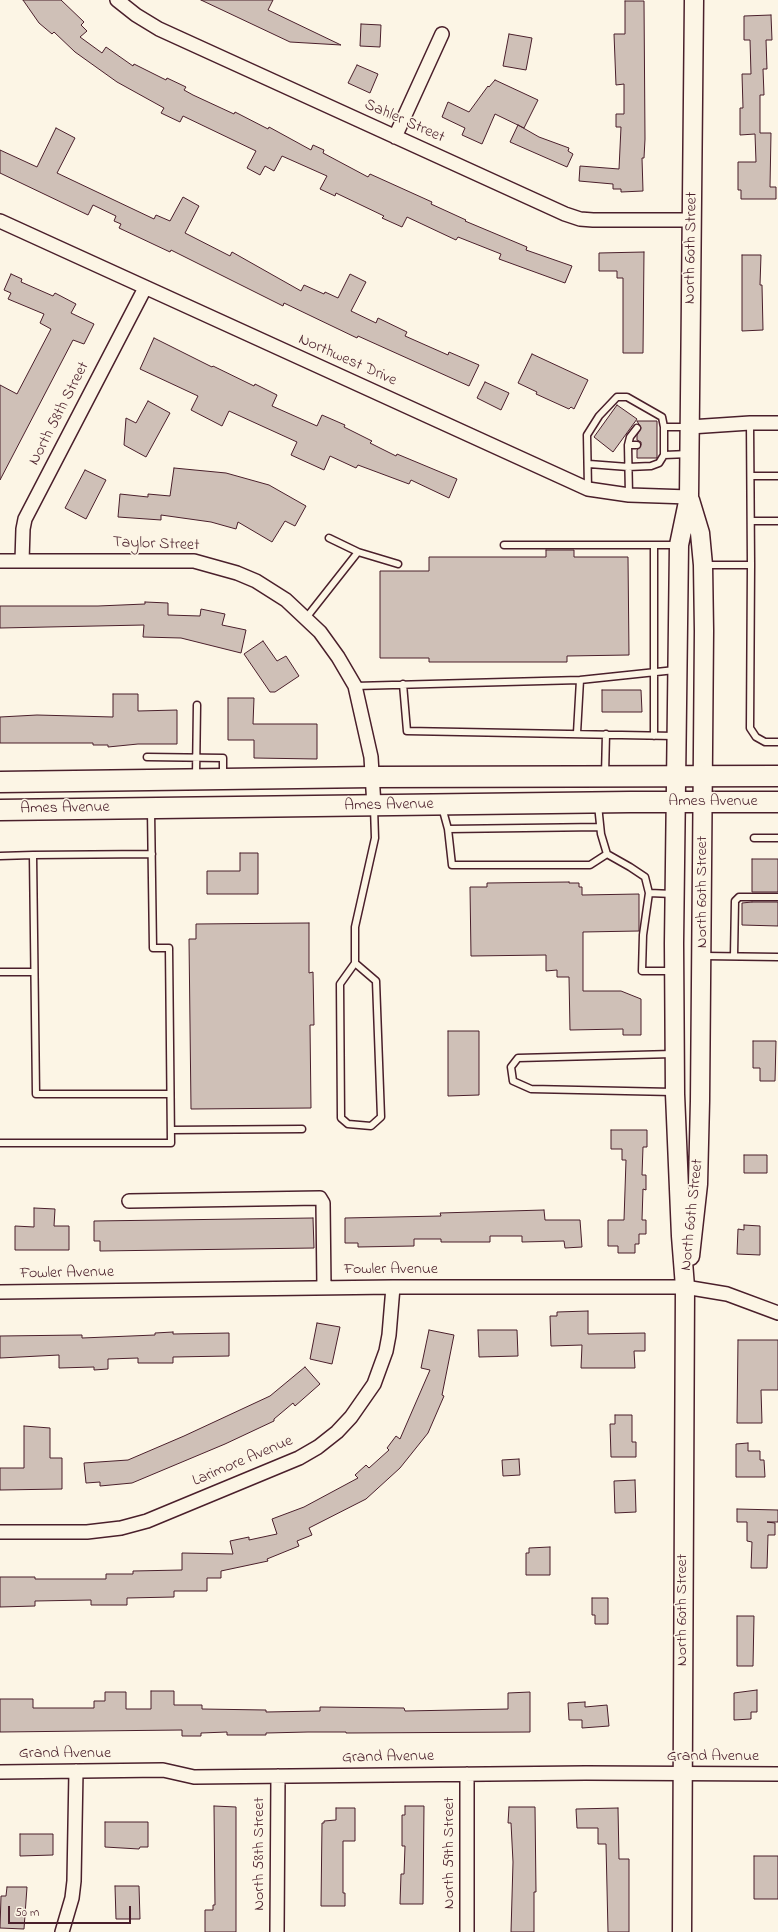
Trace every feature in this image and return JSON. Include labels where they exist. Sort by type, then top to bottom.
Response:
[{"type":"main road","name":"North 60th Street","points":[[682,1932],[685,1287],[681,1236],[675,1092],[674,894],[676,670],[679,545],[689,497],[690,454],[694,0]]},
{"type":"main road","name":"North 60th Street","points":[[685,1287],[695,1226],[698,1184],[703,802],[703,564],[700,533],[689,497]]},
{"type":"main road","name":"Ames Avenue","points":[[0,782],[372,777],[778,776]]},
{"type":"main road","name":"Ames Avenue","points":[[0,810],[598,802],[778,802]]},
{"type":"street","name":"Sahler Street","points":[[117,0],[136,15],[159,29],[565,214],[580,219],[692,220]]},
{"type":"street","points":[[395,137],[442,34]]},
{"type":"street","name":"Northwest Drive","points":[[0,221],[588,490],[629,496],[689,497]]},
{"type":"street","name":"North 58th Street","points":[[22,561],[23,529],[25,519],[145,288]]},
{"type":"street","points":[[690,427],[750,423],[778,423]]},
{"type":"street","name":"Taylor Street","points":[[0,561],[172,559],[194,561],[216,565],[256,581],[286,600],[320,632],[338,657],[354,686],[366,734],[372,777],[374,806]]},
{"type":"street","points":[[129,1201],[320,1198],[323,1203],[324,1288]]},
{"type":"street","name":"Fowler Avenue","points":[[0,1292],[393,1287],[685,1287],[727,1294],[778,1313]]},
{"type":"street","name":"Larimore Avenue","points":[[0,1532],[88,1532],[121,1528],[147,1521],[299,1458],[318,1447],[337,1432],[351,1417],[374,1384],[387,1346],[393,1287]]},
{"type":"street","name":"Grand Avenue","points":[[0,1772],[163,1770],[194,1777],[467,1774],[778,1774]]},
{"type":"street","points":[[62,1932],[72,1898],[74,1881],[76,1771]]},
{"type":"street","name":"North 59th Street","points":[[466,1932],[467,1774]]},
{"type":"street","name":"North 58th Street","points":[[277,1932],[278,1776]]},
{"type":"lane","points":[[588,490],[589,464],[586,443],[587,436],[599,416],[617,397],[627,397],[662,417],[664,427],[664,455],[659,463],[651,466],[628,467],[589,464]]},
{"type":"lane","points":[[750,423],[750,728],[756,737],[764,742],[778,742]]},
{"type":"lane","points":[[664,427],[690,427]]},
{"type":"lane","points":[[629,496],[628,445],[630,437],[637,428]]},
{"type":"lane","points":[[628,445],[637,445]]},
{"type":"lane","points":[[657,445],[664,445]]},
{"type":"lane","points":[[664,455],[690,454]]},
{"type":"lane","points":[[751,476],[778,476]]},
{"type":"lane","points":[[751,521],[778,521]]},
{"type":"lane","points":[[329,538],[358,552],[398,564]]},
{"type":"lane","points":[[504,545],[679,545]]},
{"type":"lane","points":[[654,545],[654,736]]},
{"type":"lane","points":[[306,618],[358,552]]},
{"type":"lane","points":[[703,564],[751,565]]},
{"type":"lane","points":[[354,686],[580,680],[676,670]]},
{"type":"lane","points":[[577,733],[580,680]]},
{"type":"lane","points":[[403,684],[407,731],[676,736]]},
{"type":"lane","points":[[196,780],[197,705]]},
{"type":"lane","points":[[605,776],[606,734]]},
{"type":"lane","points":[[147,757],[223,758],[223,779]]},
{"type":"lane","points":[[598,802],[600,827],[607,854],[630,866],[645,877],[649,893],[643,935],[642,971],[674,971]]},
{"type":"lane","points":[[442,805],[448,829],[452,865],[590,865],[607,854]]},
{"type":"lane","points":[[355,963],[376,981],[381,1117],[371,1126],[348,1124],[341,1118],[340,984],[355,963],[355,927],[375,838],[374,806]]},
{"type":"lane","points":[[0,1143],[171,1143],[169,948],[153,948],[151,808]]},
{"type":"lane","points":[[448,829],[600,827]]},
{"type":"lane","points":[[754,838],[778,838]]},
{"type":"lane","points":[[0,856],[152,854]]},
{"type":"lane","points":[[32,855],[36,1094],[170,1094]]},
{"type":"lane","points":[[649,893],[674,894]]},
{"type":"lane","points":[[734,956],[735,902],[739,897],[778,897]]},
{"type":"lane","points":[[702,956],[778,957]]},
{"type":"lane","points":[[0,972],[34,972]]},
{"type":"lane","points":[[675,1054],[518,1058],[511,1067],[513,1081],[531,1089],[675,1092]]},
{"type":"lane","points":[[171,1130],[302,1129]]},
{"type":"building","points":[[23,0],[61,0],[84,22],[81,25],[87,31],[80,37],[102,53],[106,47],[133,66],[134,64],[166,80],[167,78],[186,87],[184,90],[193,95],[234,114],[235,112],[268,129],[269,127],[311,150],[313,145],[324,150],[323,153],[368,177],[370,174],[432,202],[431,204],[466,220],[465,221],[527,247],[526,250],[572,266],[565,283],[499,259],[501,254],[458,237],[456,240],[407,217],[402,227],[382,218],[384,216],[336,193],[335,196],[320,189],[327,176],[282,156],[274,171],[265,166],[260,175],[247,168],[256,151],[183,116],[180,122],[161,113],[164,108],[117,82],[75,52],[54,32],[52,34],[39,23]]},
{"type":"building","points":[[201,0],[273,0],[268,10],[341,45],[290,42]]},
{"type":"building","points":[[625,1],[644,1],[645,139],[644,158],[642,158],[643,191],[621,192],[621,189],[613,189],[613,184],[579,181],[580,166],[619,169],[621,127],[616,127],[616,114],[624,114],[624,84],[616,85],[614,34],[625,34]]},
{"type":"building","points":[[771,15],[772,40],[766,40],[767,69],[763,69],[764,95],[760,95],[760,133],[771,133],[770,187],[776,187],[776,199],[741,199],[741,190],[738,190],[738,162],[756,162],[755,134],[740,135],[740,108],[743,108],[742,74],[751,74],[750,40],[744,40],[744,16]]},
{"type":"building","points":[[361,24],[381,25],[380,47],[360,46]]},
{"type":"building","points":[[509,34],[532,38],[526,70],[503,66]]},
{"type":"building","points":[[357,65],[378,74],[370,93],[348,83]]},
{"type":"building","points":[[495,80],[538,100],[524,128],[495,114],[482,144],[462,135],[465,128],[442,117],[448,102],[469,112],[488,86],[489,87]]},
{"type":"building","points":[[518,125],[539,137],[569,148],[568,151],[573,154],[567,167],[510,142]]},
{"type":"building","points":[[56,128],[75,138],[57,173],[154,219],[156,215],[170,221],[183,197],[199,206],[185,233],[230,256],[232,252],[301,291],[304,285],[324,294],[325,292],[338,298],[350,274],[366,282],[351,311],[376,323],[378,318],[407,332],[405,336],[448,355],[449,352],[479,365],[469,386],[358,336],[357,338],[284,303],[283,306],[171,250],[170,252],[119,228],[121,224],[114,221],[116,216],[93,205],[88,215],[0,173],[0,150],[37,167]]},
{"type":"building","points":[[644,252],[643,353],[623,353],[623,278],[617,278],[617,271],[599,271],[599,253]]},
{"type":"building","points":[[742,255],[761,255],[760,285],[762,285],[763,330],[742,331]]},
{"type":"building","points":[[11,274],[22,279],[21,282],[53,296],[55,293],[76,304],[71,313],[94,324],[84,344],[73,340],[0,480],[0,385],[17,394],[51,329],[40,323],[44,314],[8,299],[11,293],[4,290]]},
{"type":"building","points":[[154,338],[212,367],[213,366],[254,386],[255,384],[277,395],[272,406],[317,426],[322,415],[345,425],[344,427],[372,441],[370,443],[396,456],[397,454],[457,479],[449,498],[411,480],[409,484],[358,465],[356,468],[330,456],[324,470],[291,455],[297,442],[229,411],[222,426],[191,410],[198,396],[140,369]]},
{"type":"building","points":[[532,354],[588,380],[574,409],[571,407],[569,409],[536,394],[537,392],[518,383]]},
{"type":"building","points":[[485,382],[509,393],[501,410],[477,398]]},
{"type":"building","points":[[148,401],[170,413],[146,457],[124,445],[126,418],[136,423]]},
{"type":"building","points":[[617,405],[637,419],[613,452],[594,437]]},
{"type":"building","points":[[637,421],[657,421],[657,458],[637,458],[637,450],[641,445],[641,442],[637,440],[637,435],[641,428]]},
{"type":"building","points":[[174,468],[226,473],[269,485],[306,506],[295,526],[285,521],[272,542],[238,522],[236,529],[211,522],[161,515],[161,520],[118,517],[120,494],[148,497],[148,494],[170,496]]},
{"type":"building","points":[[85,470],[106,480],[86,519],[65,508]]},
{"type":"building","points":[[546,550],[574,550],[574,557],[628,557],[629,655],[567,656],[567,662],[429,662],[429,658],[380,658],[380,571],[429,571],[429,557],[546,557]]},
{"type":"building","points":[[145,602],[168,603],[168,615],[200,616],[201,609],[225,614],[222,625],[246,630],[241,653],[181,638],[143,637],[144,625],[0,628],[0,606],[98,606],[145,604]]},
{"type":"building","points":[[263,641],[277,661],[286,656],[299,676],[275,692],[270,692],[244,654]]},
{"type":"building","points":[[602,690],[641,690],[642,712],[602,712]]},
{"type":"building","points":[[113,694],[138,694],[138,711],[177,710],[177,744],[138,744],[108,747],[108,745],[93,745],[93,743],[0,743],[0,717],[37,715],[113,717]]},
{"type":"building","points":[[228,698],[254,698],[253,724],[317,724],[317,759],[254,758],[254,740],[228,740]]},
{"type":"building","points":[[240,853],[258,853],[258,894],[207,894],[207,871],[240,871]]},
{"type":"building","points":[[752,859],[778,859],[778,892],[752,892]]},
{"type":"building","points":[[487,883],[579,883],[579,887],[582,887],[582,895],[639,894],[639,931],[583,932],[583,991],[621,991],[641,999],[641,1035],[623,1035],[623,1029],[570,1030],[569,977],[557,977],[557,970],[546,971],[546,955],[471,956],[470,887],[487,887]]},
{"type":"building","points":[[778,902],[778,926],[742,925],[742,903]]},
{"type":"building","points":[[309,923],[309,973],[313,972],[314,1025],[310,1025],[311,1108],[191,1109],[189,939],[196,939],[196,924]]},
{"type":"building","points":[[448,1031],[479,1031],[479,1095],[448,1096]]},
{"type":"building","points":[[753,1041],[776,1041],[775,1081],[760,1081],[760,1068],[753,1068]]},
{"type":"building","points":[[611,1130],[647,1130],[647,1147],[643,1147],[642,1175],[646,1175],[646,1190],[643,1189],[642,1220],[646,1220],[646,1234],[639,1234],[639,1244],[635,1244],[635,1253],[618,1253],[618,1246],[608,1246],[608,1220],[624,1220],[626,1160],[622,1160],[622,1149],[611,1149]]},
{"type":"building","points":[[744,1155],[767,1155],[767,1173],[744,1173]]},
{"type":"building","points":[[34,1208],[55,1209],[54,1226],[69,1226],[69,1250],[15,1250],[15,1226],[34,1227]]},
{"type":"building","points":[[544,1210],[545,1220],[580,1220],[582,1247],[565,1248],[564,1241],[522,1242],[522,1236],[490,1236],[490,1242],[441,1242],[441,1239],[414,1239],[414,1246],[358,1247],[358,1243],[345,1243],[345,1218],[441,1216],[440,1213]]},
{"type":"building","points":[[313,1218],[314,1248],[100,1251],[100,1241],[94,1241],[94,1221]]},
{"type":"building","points":[[744,1225],[760,1226],[760,1255],[737,1254],[738,1229],[744,1230]]},
{"type":"building","points":[[588,1311],[588,1334],[645,1333],[645,1351],[634,1351],[635,1368],[581,1368],[582,1345],[551,1346],[550,1316],[557,1316],[557,1312]]},
{"type":"building","points":[[317,1323],[340,1327],[332,1364],[310,1359]]},
{"type":"building","points":[[429,1330],[454,1335],[442,1395],[444,1396],[428,1433],[400,1468],[366,1499],[309,1528],[312,1535],[297,1541],[299,1546],[267,1559],[268,1561],[221,1571],[221,1578],[207,1578],[207,1591],[174,1591],[174,1597],[127,1598],[127,1605],[91,1605],[91,1600],[35,1601],[35,1606],[0,1607],[0,1577],[35,1577],[35,1579],[106,1579],[106,1574],[133,1574],[133,1571],[182,1570],[182,1553],[233,1554],[230,1541],[249,1537],[249,1540],[277,1534],[272,1519],[304,1507],[358,1478],[355,1475],[366,1465],[369,1468],[389,1450],[387,1448],[396,1436],[400,1439],[430,1370],[421,1368]]},
{"type":"building","points":[[478,1330],[517,1330],[518,1356],[479,1357]]},
{"type":"building","points":[[173,1332],[173,1334],[229,1333],[229,1356],[173,1357],[173,1363],[138,1363],[138,1358],[108,1359],[108,1369],[94,1370],[94,1367],[59,1368],[59,1355],[0,1358],[0,1336],[82,1335],[82,1338],[155,1335],[155,1333]]},
{"type":"building","points":[[738,1340],[778,1340],[778,1390],[761,1390],[762,1423],[737,1423]]},
{"type":"building","points":[[305,1367],[320,1384],[295,1406],[293,1403],[274,1419],[274,1421],[225,1444],[132,1483],[100,1486],[100,1482],[86,1483],[84,1463],[128,1460],[184,1436],[270,1396]]},
{"type":"building","points":[[615,1415],[632,1415],[632,1442],[636,1442],[636,1457],[611,1457],[610,1424],[615,1424]]},
{"type":"building","points":[[24,1426],[50,1428],[50,1458],[62,1458],[62,1489],[0,1490],[0,1468],[24,1468]]},
{"type":"building","points":[[748,1443],[748,1451],[760,1451],[760,1460],[764,1460],[765,1477],[736,1477],[736,1444]]},
{"type":"building","points":[[519,1459],[520,1475],[503,1476],[502,1460]]},
{"type":"building","points":[[635,1480],[636,1512],[615,1513],[614,1481]]},
{"type":"building","points":[[737,1509],[778,1510],[778,1522],[767,1522],[775,1523],[775,1535],[768,1535],[767,1568],[751,1568],[752,1542],[747,1541],[747,1522],[737,1522]]},
{"type":"building","points":[[550,1547],[550,1575],[526,1575],[526,1553],[529,1553],[529,1548]]},
{"type":"building","points":[[592,1598],[608,1598],[608,1624],[595,1624],[595,1615],[592,1615]]},
{"type":"building","points":[[737,1616],[754,1616],[753,1666],[737,1666]]},
{"type":"building","points":[[757,1690],[757,1712],[751,1712],[751,1719],[734,1720],[734,1693]]},
{"type":"building","points":[[151,1691],[174,1691],[174,1705],[202,1705],[202,1709],[266,1710],[266,1712],[320,1711],[320,1707],[404,1708],[405,1711],[508,1709],[508,1693],[530,1692],[530,1732],[308,1732],[266,1733],[266,1735],[227,1735],[227,1732],[201,1733],[201,1736],[182,1736],[182,1730],[0,1732],[0,1699],[33,1699],[33,1708],[94,1708],[94,1701],[105,1701],[105,1692],[126,1692],[126,1709],[151,1709]]},
{"type":"building","points":[[585,1702],[585,1707],[607,1705],[609,1726],[582,1728],[582,1720],[569,1720],[568,1703]]},
{"type":"building","points":[[214,1806],[236,1807],[236,1932],[205,1932],[205,1910],[213,1910],[213,1905],[215,1905]]},
{"type":"building","points":[[405,1806],[424,1806],[423,1904],[400,1904],[401,1874],[404,1874],[405,1846],[402,1846],[402,1815],[405,1815]]},
{"type":"building","points":[[509,1807],[535,1807],[536,1892],[534,1892],[534,1932],[511,1932],[513,1862],[511,1823],[508,1823]]},
{"type":"building","points":[[336,1808],[355,1808],[355,1841],[343,1841],[343,1893],[345,1893],[345,1906],[321,1906],[322,1823],[324,1823],[324,1821],[336,1820]]},
{"type":"building","points":[[618,1808],[619,1859],[629,1859],[629,1932],[608,1932],[606,1844],[598,1844],[598,1828],[577,1828],[576,1809]]},
{"type":"building","points":[[105,1822],[148,1822],[148,1847],[140,1847],[139,1849],[105,1847]]},
{"type":"building","points":[[20,1834],[53,1834],[53,1855],[20,1856]]},
{"type":"building","points":[[754,1856],[778,1856],[778,1899],[754,1899]]},
{"type":"building","points":[[115,1886],[139,1886],[140,1919],[116,1919]]},
{"type":"building","points":[[7,1887],[27,1887],[24,1929],[0,1928],[1,1896],[6,1896]]}]
